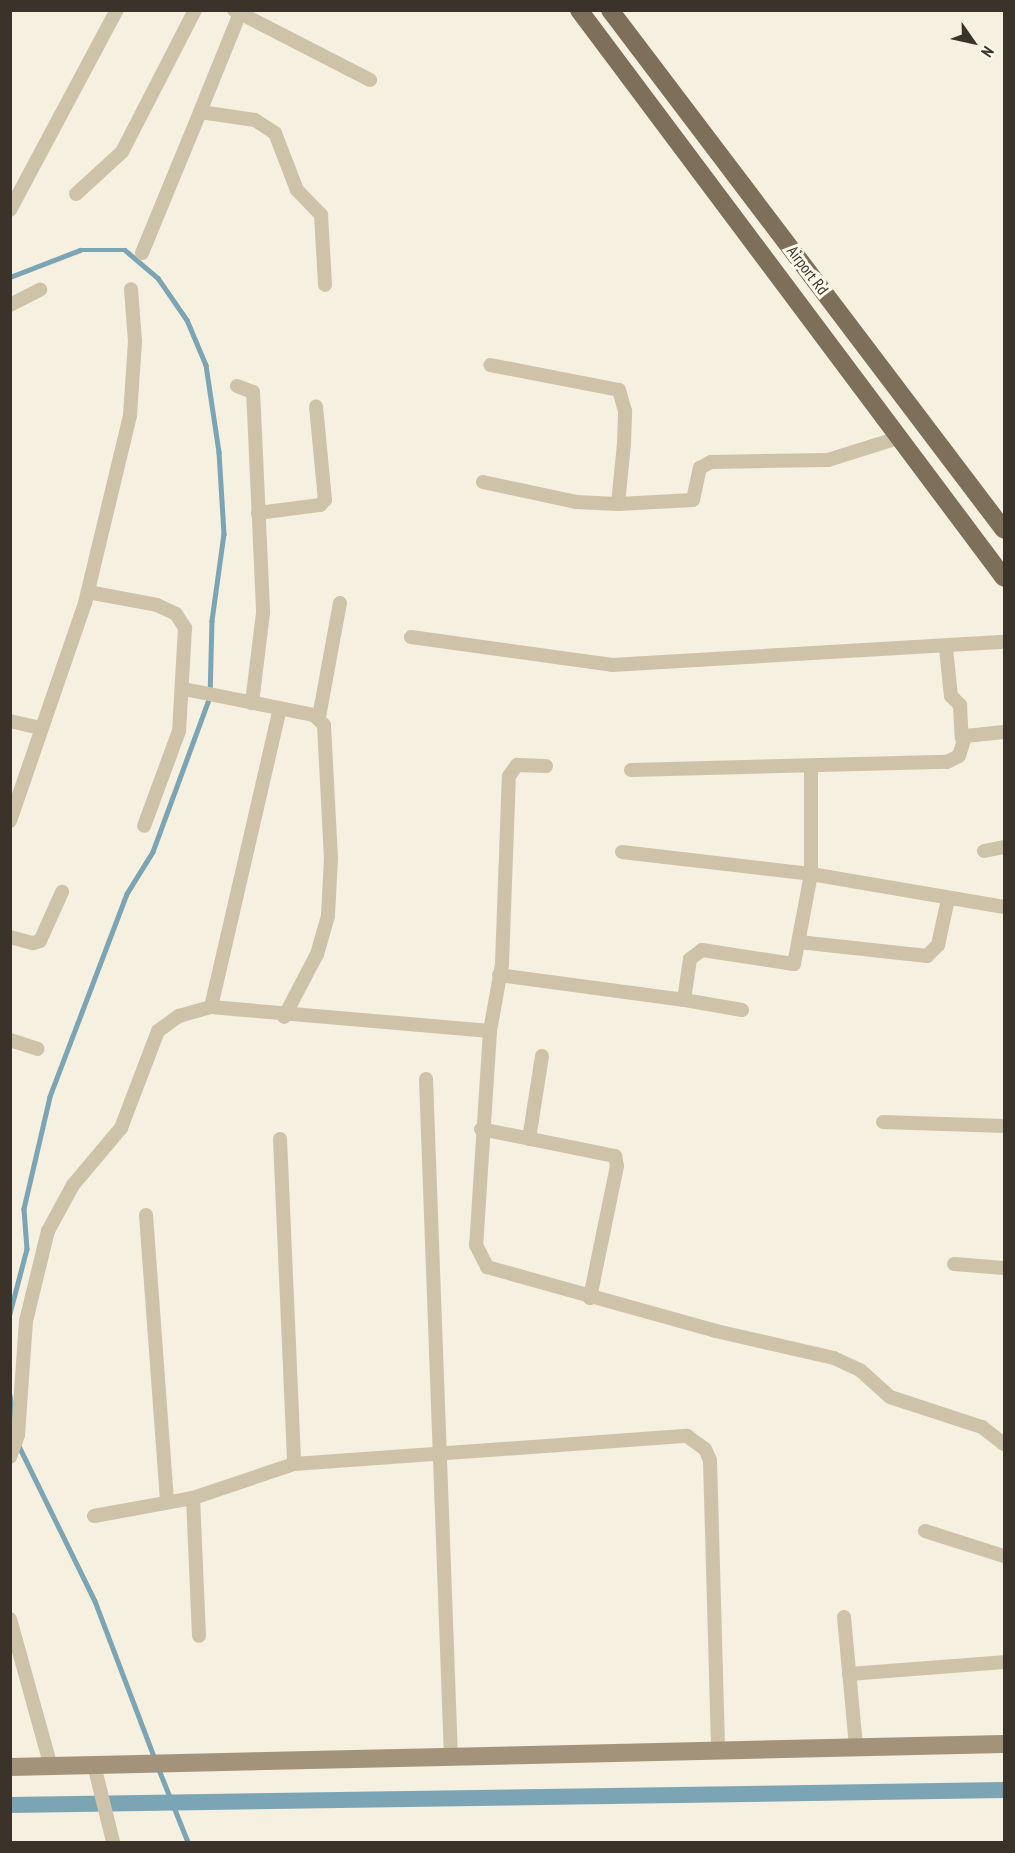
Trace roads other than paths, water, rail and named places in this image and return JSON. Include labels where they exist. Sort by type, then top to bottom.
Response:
[{"type":"main road","points":[[579,10],[1005,578]]},
{"type":"main road","name":"Airport Rd","points":[[610,10],[1005,530]]},
{"type":"street","points":[[10,210],[117,10]]},
{"type":"street","points":[[76,194],[122,152],[195,10]]},
{"type":"street","points":[[142,253],[200,112],[237,12],[370,80]]},
{"type":"street","points":[[200,112],[255,120],[275,133],[297,190],[321,215],[325,285]]},
{"type":"street","points":[[10,820],[88,592],[130,415],[135,340],[131,289]]},
{"type":"street","points":[[10,305],[40,290]]},
{"type":"street","points":[[490,365],[612,387],[622,394],[618,504]]},
{"type":"street","points":[[237,386],[253,394],[263,613],[252,703]]},
{"type":"street","points":[[258,513],[320,505],[325,500],[316,406]]},
{"type":"street","points":[[483,482],[576,502],[618,504],[693,500],[700,468],[711,462],[828,460],[898,438]]},
{"type":"street","points":[[88,592],[157,605],[176,614],[187,636],[187,689],[176,746],[144,826]]},
{"type":"street","points":[[318,717],[340,603]]},
{"type":"street","points":[[411,637],[612,665],[946,648],[1005,642]]},
{"type":"street","points":[[631,770],[811,768],[947,762],[958,756],[962,738],[960,705],[951,696],[946,648]]},
{"type":"street","points":[[187,689],[214,692],[252,703],[318,717],[324,725],[330,899],[325,936],[284,1017]]},
{"type":"street","points":[[211,1007],[280,709]]},
{"type":"street","points":[[10,721],[40,728]]},
{"type":"street","points":[[962,738],[1005,732]]},
{"type":"street","points":[[546,766],[517,765],[509,776],[500,975],[490,1031],[482,1129],[477,1254],[501,1274],[834,1358],[860,1370],[890,1397],[962,1419],[1003,1440]]},
{"type":"street","points":[[684,1000],[690,959],[697,950],[789,966],[796,960],[811,874],[811,768]]},
{"type":"street","points":[[984,851],[1005,847]]},
{"type":"street","points":[[622,852],[811,874],[1005,907]]},
{"type":"street","points":[[10,937],[33,944],[40,941],[62,892]]},
{"type":"street","points":[[799,942],[927,956],[938,945],[948,899]]},
{"type":"street","points":[[500,975],[742,1010]]},
{"type":"street","points":[[10,1457],[18,1435],[26,1321],[48,1231],[73,1185],[121,1128],[158,1031],[179,1016],[211,1007],[284,1017],[490,1031]]},
{"type":"street","points":[[10,1040],[38,1049]]},
{"type":"street","points":[[529,1139],[542,1056]]},
{"type":"street","points":[[426,1079],[437,1456],[447,1580],[451,1756]]},
{"type":"street","points":[[883,1122],[1005,1126]]},
{"type":"street","points":[[482,1129],[611,1152],[617,1159],[590,1298]]},
{"type":"street","points":[[280,1139],[294,1464]]},
{"type":"street","points":[[146,1215],[167,1501]]},
{"type":"street","points":[[954,1264],[1005,1268]]},
{"type":"street","points":[[94,1516],[193,1498],[294,1464],[437,1456],[687,1436],[705,1449],[711,1476],[718,1750]]},
{"type":"street","points":[[193,1498],[199,1635]]},
{"type":"street","points":[[925,1532],[1005,1556]]},
{"type":"street","points":[[844,1617],[856,1747]]},
{"type":"street","points":[[10,1618],[51,1767]]},
{"type":"street","points":[[849,1674],[1005,1662]]},
{"type":"street","points":[[10,1767],[100,1769],[169,1764],[451,1756],[1005,1744]]},
{"type":"street","points":[[100,1769],[112,1838]]},
{"type":"waterway","points":[[10,277],[80,250],[125,250],[158,278],[187,320],[206,365],[219,452],[224,534],[212,621],[210,697],[153,852],[127,894],[50,1097],[24,1209],[27,1249],[10,1314]]},
{"type":"waterway","points":[[10,1395],[14,1420]]},
{"type":"waterway","points":[[19,1446],[95,1601],[155,1759]]},
{"type":"waterway","points":[[158,1767],[188,1842]]},
{"type":"waterway","points":[[10,1805],[1004,1790]]}]
